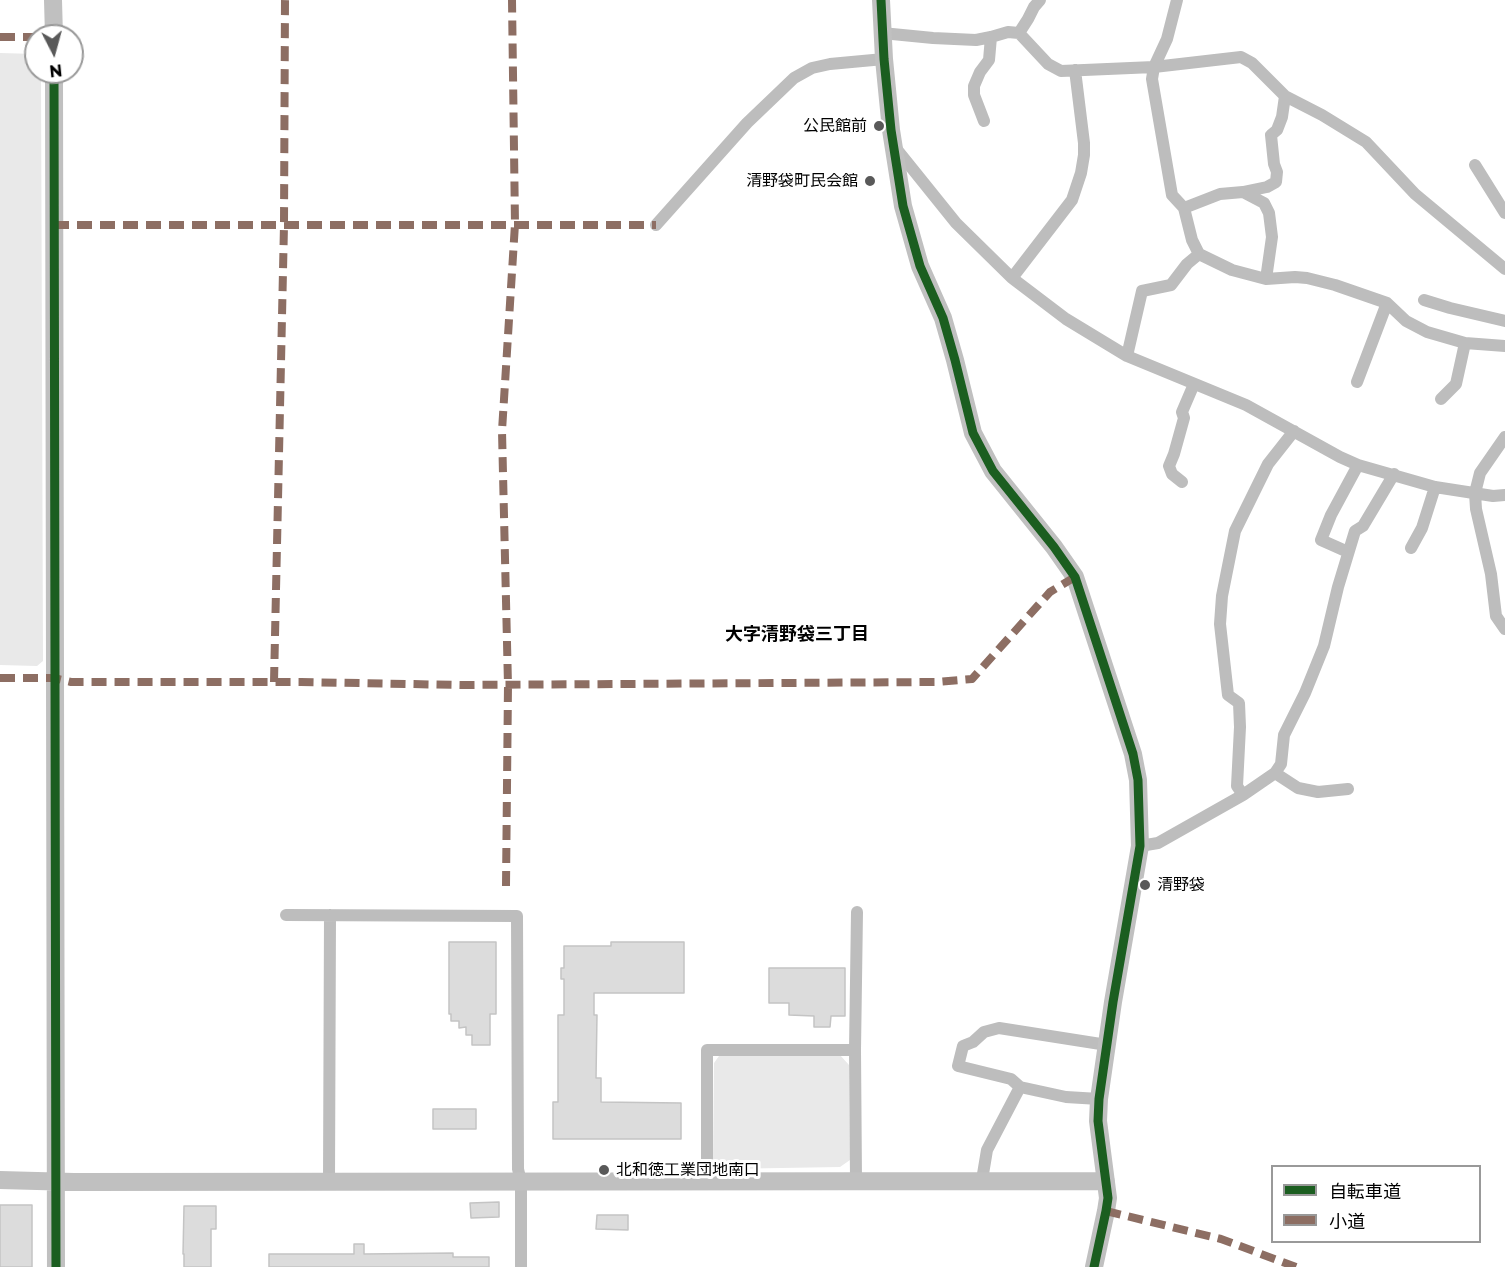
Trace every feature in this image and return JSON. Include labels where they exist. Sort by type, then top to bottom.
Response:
[{"type":"street","points":[[53,0],[54,24]]},
{"type":"street","points":[[881,0],[884,59],[903,206],[920,266],[943,318],[956,360],[973,433],[993,471],[1075,577],[1133,754],[1138,780],[1140,846],[1099,1099],[1098,1121],[1108,1198],[1094,1267]]},
{"type":"street","points":[[1019,33],[1040,0]]},
{"type":"street","points":[[1177,0],[1167,39],[1154,68],[1152,79],[1172,195],[1184,208],[1192,240],[1199,254],[1232,270],[1266,279],[1307,278],[1387,303],[1407,321],[1427,332],[1465,343],[1505,346]]},
{"type":"street","points":[[882,33],[976,40],[1008,32],[1019,33],[1048,64],[1061,71],[1154,68],[1241,57],[1252,63],[1285,96],[1366,142],[1415,194],[1505,269]]},
{"type":"street","points":[[984,121],[974,95],[974,86],[989,60],[991,37]]},
{"type":"street","points":[[656,225],[747,123],[794,78],[812,69],[830,64],[884,59]]},
{"type":"street","points":[[1012,279],[1072,200],[1082,173],[1084,143],[1075,70]]},
{"type":"street","points":[[54,84],[56,1267]]},
{"type":"street","points":[[1184,208],[1220,194],[1267,187],[1276,182],[1271,135],[1277,130],[1282,117],[1285,96]]},
{"type":"street","points":[[894,145],[956,223],[1012,279],[1066,319],[1126,356],[1246,405],[1358,465],[1435,487],[1493,496],[1505,495]]},
{"type":"street","points":[[1475,165],[1505,213]]},
{"type":"street","points":[[1243,192],[1264,203],[1269,213],[1272,237],[1266,279]]},
{"type":"street","points":[[1126,356],[1142,291],[1171,285],[1187,264],[1199,254]]},
{"type":"street","points":[[1424,300],[1505,321]]},
{"type":"street","points":[[1357,382],[1387,303]]},
{"type":"street","points":[[1441,399],[1456,384],[1465,343]]},
{"type":"street","points":[[1182,482],[1172,474],[1169,466],[1184,418],[1182,412],[1194,384]]},
{"type":"street","points":[[1243,795],[1237,786],[1239,704],[1228,695],[1220,624],[1222,596],[1235,531],[1268,464],[1294,431]]},
{"type":"street","points":[[1505,437],[1480,474],[1475,493],[1476,509],[1489,564],[1496,616],[1505,629]]},
{"type":"street","points":[[1348,552],[1321,540],[1331,515],[1358,465]]},
{"type":"street","points":[[1140,846],[1158,843],[1243,795],[1275,773],[1281,764],[1284,735],[1305,693],[1324,646],[1338,587],[1355,531],[1363,526],[1394,474]]},
{"type":"street","points":[[1411,548],[1422,528],[1435,487]]},
{"type":"street","points":[[1275,773],[1298,788],[1318,792],[1348,789]]},
{"type":"street","points":[[856,1180],[857,912]]},
{"type":"street","points":[[286,915],[517,916],[518,1168],[521,1182],[521,1267]]},
{"type":"street","points":[[329,1181],[330,915]]},
{"type":"street","points":[[1099,1099],[1066,1097],[1020,1087],[1011,1079],[958,1066],[963,1046],[973,1042],[984,1032],[999,1028],[1107,1046]]},
{"type":"street","points":[[706,1181],[707,1050],[855,1050]]},
{"type":"street","points":[[982,1180],[987,1150],[1020,1087]]},
{"type":"street","points":[[0,1180],[1106,1181]]},
{"type":"shaded area","points":[[0,53],[24,54],[24,84],[41,84],[43,661],[37,666],[0,665]]},
{"type":"shaded area","points":[[840,1055],[849,1065],[850,1160],[840,1167],[722,1169],[713,1161],[714,1063],[719,1056]]},
{"type":"building","points":[[449,942],[496,942],[496,1014],[490,1014],[490,1045],[472,1045],[472,1035],[466,1035],[466,1027],[459,1028],[459,1021],[451,1021],[451,1014],[449,1014]]},
{"type":"building","points":[[611,942],[684,942],[684,993],[594,993],[594,1015],[597,1015],[596,1078],[601,1078],[601,1102],[681,1103],[681,1139],[553,1139],[553,1102],[558,1102],[558,1015],[564,1015],[564,979],[561,979],[561,968],[564,968],[564,946],[611,946]]},
{"type":"building","points":[[769,968],[845,968],[845,1016],[831,1016],[830,1027],[814,1027],[814,1016],[789,1015],[789,1003],[769,1003]]},
{"type":"building","points":[[433,1109],[476,1109],[476,1129],[433,1129]]},
{"type":"building","points":[[499,1202],[499,1217],[471,1218],[470,1203]]},
{"type":"building","points":[[0,1205],[32,1205],[32,1267],[0,1267]]},
{"type":"building","points":[[184,1206],[216,1206],[216,1229],[211,1229],[211,1267],[184,1267]]},
{"type":"building","points":[[597,1215],[628,1215],[628,1230],[596,1229]]},
{"type":"building","points":[[354,1244],[364,1244],[364,1254],[453,1253],[453,1257],[489,1257],[489,1267],[269,1267],[269,1254],[354,1254]]},
{"type":"marked path","points":[[274,682],[284,225],[285,0]]},
{"type":"marked path","points":[[506,886],[508,685],[502,431],[515,224],[512,0]]},
{"type":"marked path","points":[[0,37],[24,37]]},
{"type":"marked path","points":[[54,225],[656,225]]},
{"type":"marked path","points":[[0,678],[54,678],[71,682],[461,685],[937,682],[972,679],[1050,592],[1075,577]]},
{"type":"marked path","points":[[1106,1211],[1221,1239],[1296,1267]]},
{"type":"cycle path","points":[[881,0],[891,130],[903,206],[920,266],[943,318],[973,433],[993,471],[1075,577],[1133,754],[1138,780],[1140,846],[1099,1099],[1098,1121],[1108,1198],[1094,1267]]},
{"type":"cycle path","points":[[54,84],[56,1267]]},
{"type":"place","name":"公民館前","points":[[879,126]]},
{"type":"place","name":"清野袋町民会館","points":[[870,181]]},
{"type":"place","name":"清野袋","points":[[1145,885]]},
{"type":"place","name":"北和徳工業団地南口","points":[[604,1170]]},
{"type":"district","name":"大字清野袋三丁目","points":[[797,635]]}]
